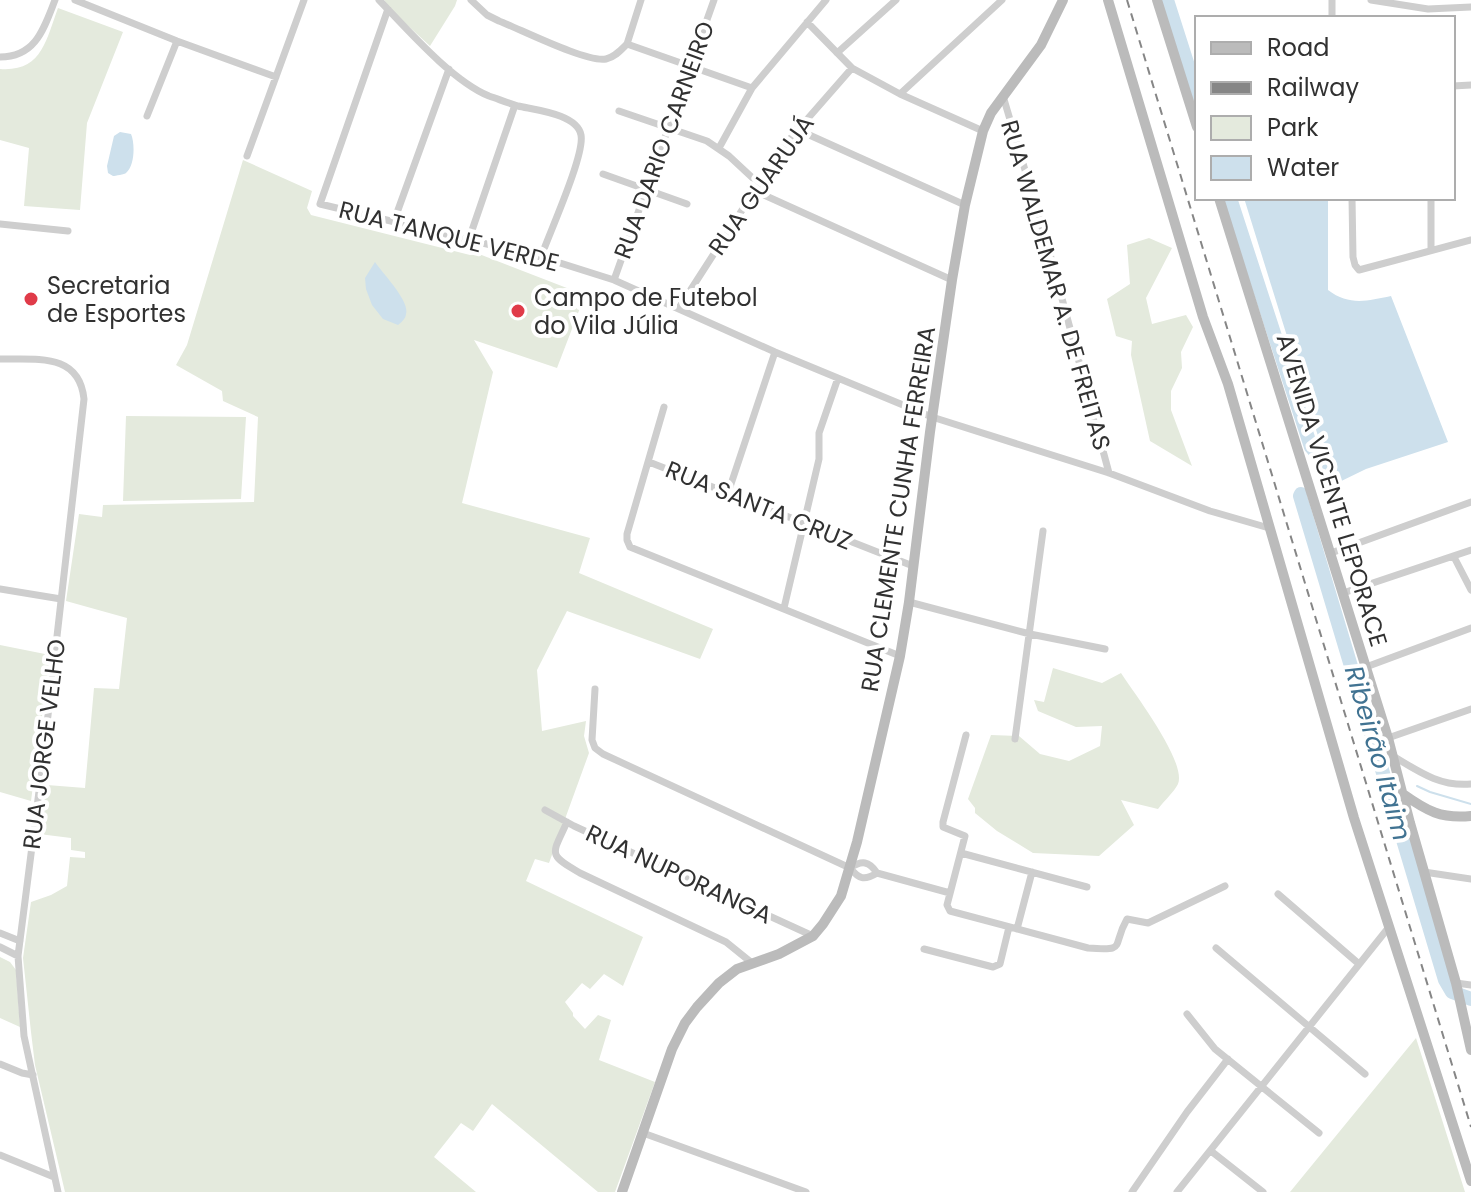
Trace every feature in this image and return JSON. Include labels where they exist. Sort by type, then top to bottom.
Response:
[{"type":"street","points":[[0,57],[23,52],[36,41],[55,0]]},
{"type":"street","points":[[75,0],[276,77]]},
{"type":"street","points":[[379,0],[449,69],[476,90],[515,105],[559,115],[576,126],[581,135],[578,161],[541,257]]},
{"type":"street","points":[[471,0],[499,21],[599,59],[614,56],[627,44],[641,0]]},
{"type":"street","name":"RUA DARIO CARNEIRO","points":[[614,280],[714,0]]},
{"type":"street","points":[[837,53],[896,0]]},
{"type":"street","points":[[900,94],[1002,0]]},
{"type":"street","name":"RUA CLEMENTE CUNHA FERREIRA","points":[[622,1192],[668,1060],[685,1023],[719,983],[737,969],[779,954],[813,936],[841,896],[900,656],[952,280],[965,205],[983,131],[991,113],[1041,45],[1063,0]]},
{"type":"street","points":[[1108,0],[1203,317],[1228,384],[1354,818],[1471,1181]]},
{"type":"street","points":[[1157,0],[1195,121]]},
{"type":"street","points":[[1371,0],[1428,9],[1471,7]]},
{"type":"street","points":[[247,156],[301,1]]},
{"type":"street","points":[[719,148],[752,88],[822,2]]},
{"type":"street","name":"RUA TANQUE VERDE","points":[[388,9],[320,204],[541,257],[614,280],[775,352],[932,417],[1269,528]]},
{"type":"street","points":[[1428,9],[1428,16]]},
{"type":"street","points":[[807,22],[852,68],[900,94],[983,131]]},
{"type":"street","points":[[147,116],[177,41]]},
{"type":"street","points":[[627,44],[752,88]]},
{"type":"street","name":"RUA GUARUJÁ","points":[[679,308],[796,129],[852,68]]},
{"type":"street","points":[[394,221],[449,69]]},
{"type":"street","name":"RUA WALDEMAR A. DE FREITAS","points":[[1003,96],[1050,254],[1109,473]]},
{"type":"street","points":[[469,239],[515,105]]},
{"type":"street","points":[[619,111],[707,141],[719,148],[756,187],[952,280]]},
{"type":"street","points":[[796,129],[965,205]]},
{"type":"street","points":[[603,174],[687,204]]},
{"type":"street","name":"AVENIDA VICENTE LEPORACE","points":[[1220,200],[1388,738],[1471,1050]]},
{"type":"street","points":[[1352,200],[1353,251],[1357,268],[1362,270],[1471,240]]},
{"type":"street","points":[[1431,200],[1431,250]]},
{"type":"street","points":[[0,224],[68,231]]},
{"type":"street","points":[[728,493],[775,352]]},
{"type":"street","name":"RUA JORGE VELHO","points":[[0,359],[54,362],[72,370],[82,385],[84,399],[18,956],[24,1036],[58,1192]]},
{"type":"street","points":[[784,608],[819,459],[819,433],[838,378]]},
{"type":"street","points":[[664,407],[627,534],[628,544],[900,656]]},
{"type":"street","name":"RUA SANTA CRUZ","points":[[649,462],[913,566]]},
{"type":"street","points":[[1331,553],[1471,502]]},
{"type":"street","points":[[1015,739],[1043,531]]},
{"type":"street","points":[[1343,593],[1471,550]]},
{"type":"street","points":[[1454,557],[1471,590]]},
{"type":"street","points":[[0,589],[61,599]]},
{"type":"street","points":[[909,602],[1030,634],[1105,649]]},
{"type":"street","points":[[1366,667],[1471,628]]},
{"type":"street","points":[[595,689],[592,740],[598,751],[850,868],[862,878],[869,879],[877,873]]},
{"type":"street","points":[[1388,738],[1471,709]]},
{"type":"street","points":[[966,735],[943,822],[946,829],[965,836],[947,905],[950,911],[1088,948],[1112,950],[1118,945],[1127,919],[1148,923],[1225,886]]},
{"type":"street","points":[[1393,756],[1437,781],[1449,785],[1471,784]]},
{"type":"street","points":[[1403,794],[1419,806],[1442,816],[1471,816]]},
{"type":"street","name":"RUA NUPORANGA","points":[[545,810],[813,936]]},
{"type":"street","points":[[567,822],[555,848],[554,854],[559,861],[726,942],[752,963]]},
{"type":"street","points":[[961,853],[1087,887]]},
{"type":"street","points":[[850,868],[859,862],[867,863],[877,873],[950,893]]},
{"type":"street","points":[[924,949],[997,967],[1032,872]]},
{"type":"street","points":[[1424,872],[1471,879]]},
{"type":"street","points":[[1278,894],[1359,964]]},
{"type":"street","points":[[1177,1192],[1389,927]]},
{"type":"street","points":[[0,933],[20,941]]},
{"type":"street","points":[[0,947],[18,956]]},
{"type":"street","points":[[1216,948],[1365,1074]]},
{"type":"street","points":[[1456,988],[1471,985]]},
{"type":"street","points":[[1187,1014],[1215,1049],[1319,1133]]},
{"type":"street","points":[[1132,1192],[1228,1059]]},
{"type":"street","points":[[0,1064],[33,1075]]},
{"type":"street","points":[[643,1133],[806,1192]]},
{"type":"street","points":[[1211,1151],[1263,1192]]},
{"type":"street","points":[[0,1155],[54,1177]]},
{"type":"green space","points":[[384,0],[457,0],[430,46]]},
{"type":"green space","points":[[58,8],[123,32],[87,123],[80,210],[24,206],[29,148],[0,140],[0,69],[14,69],[34,59],[45,42]]},
{"type":"green space","points":[[243,160],[312,191],[307,208],[311,215],[470,255],[479,254],[585,295],[557,368],[474,340],[493,372],[462,503],[590,538],[579,573],[713,629],[700,659],[567,611],[537,670],[542,731],[586,721],[584,736],[589,753],[549,863],[535,859],[526,881],[643,937],[623,986],[604,974],[590,989],[582,983],[565,1002],[585,1029],[598,1015],[611,1020],[599,1060],[655,1082],[615,1192],[598,1192],[492,1104],[473,1131],[461,1123],[434,1157],[476,1192],[65,1192],[35,1065],[23,958],[31,902],[67,886],[70,857],[85,858],[85,852],[71,850],[71,838],[39,834],[47,785],[85,788],[94,688],[119,689],[127,618],[66,601],[79,514],[102,517],[103,505],[254,502],[258,417],[223,401],[222,391],[176,365],[187,345]]},
{"type":"green space","points":[[1149,238],[1172,248],[1146,298],[1152,324],[1186,315],[1193,327],[1181,352],[1182,368],[1171,391],[1171,410],[1192,466],[1150,441],[1131,355],[1132,341],[1116,336],[1107,299],[1130,284],[1127,245]]},
{"type":"green space","points":[[126,416],[246,417],[241,499],[123,501]]},
{"type":"green space","points":[[0,645],[50,655],[31,801],[0,792]]},
{"type":"green space","points":[[1053,668],[1102,683],[1121,673],[1167,744],[1179,774],[1178,784],[1158,809],[1121,800],[1134,825],[1099,856],[1033,853],[975,813],[968,799],[991,735],[1019,736],[1040,754],[1069,761],[1100,746],[1102,726],[1076,727],[1038,711],[1034,700],[1044,702]]},
{"type":"green space","points":[[0,957],[10,962],[16,970],[20,1027],[0,1018]]},
{"type":"green space","points":[[1416,1038],[1465,1192],[1290,1192]]},
{"type":"water","points":[[120,132],[131,134],[133,160],[126,173],[113,176],[108,173],[107,166],[114,136]]},
{"type":"water","points":[[1245,200],[1328,200],[1328,290],[1351,300],[1366,301],[1391,296],[1448,442],[1366,469],[1329,487],[1313,452],[1318,436]]},
{"type":"water","points":[[375,262],[404,302],[406,316],[398,325],[383,319],[372,305],[366,289],[365,278]]},
{"type":"waterway","name":"Ribeirão Itaim","points":[[1167,0],[1195,88]]},
{"type":"waterway","name":"Ribeirão Itaim","points":[[1231,200],[1311,447],[1324,462]]},
{"type":"waterway","name":"Ribeirão Itaim","points":[[1301,494],[1445,980],[1452,992],[1471,999]]},
{"type":"waterway","points":[[1417,786],[1471,804]]},
{"type":"waterway","points":[[1397,814],[1401,809]]},
{"type":"railway","points":[[1127,0],[1471,1127]]},
{"type":"place","name":"Secretaria de Esportes","points":[[31,299]]},
{"type":"place","name":"Campo de Futebol do Vila Júlia","points":[[518,311]]}]
